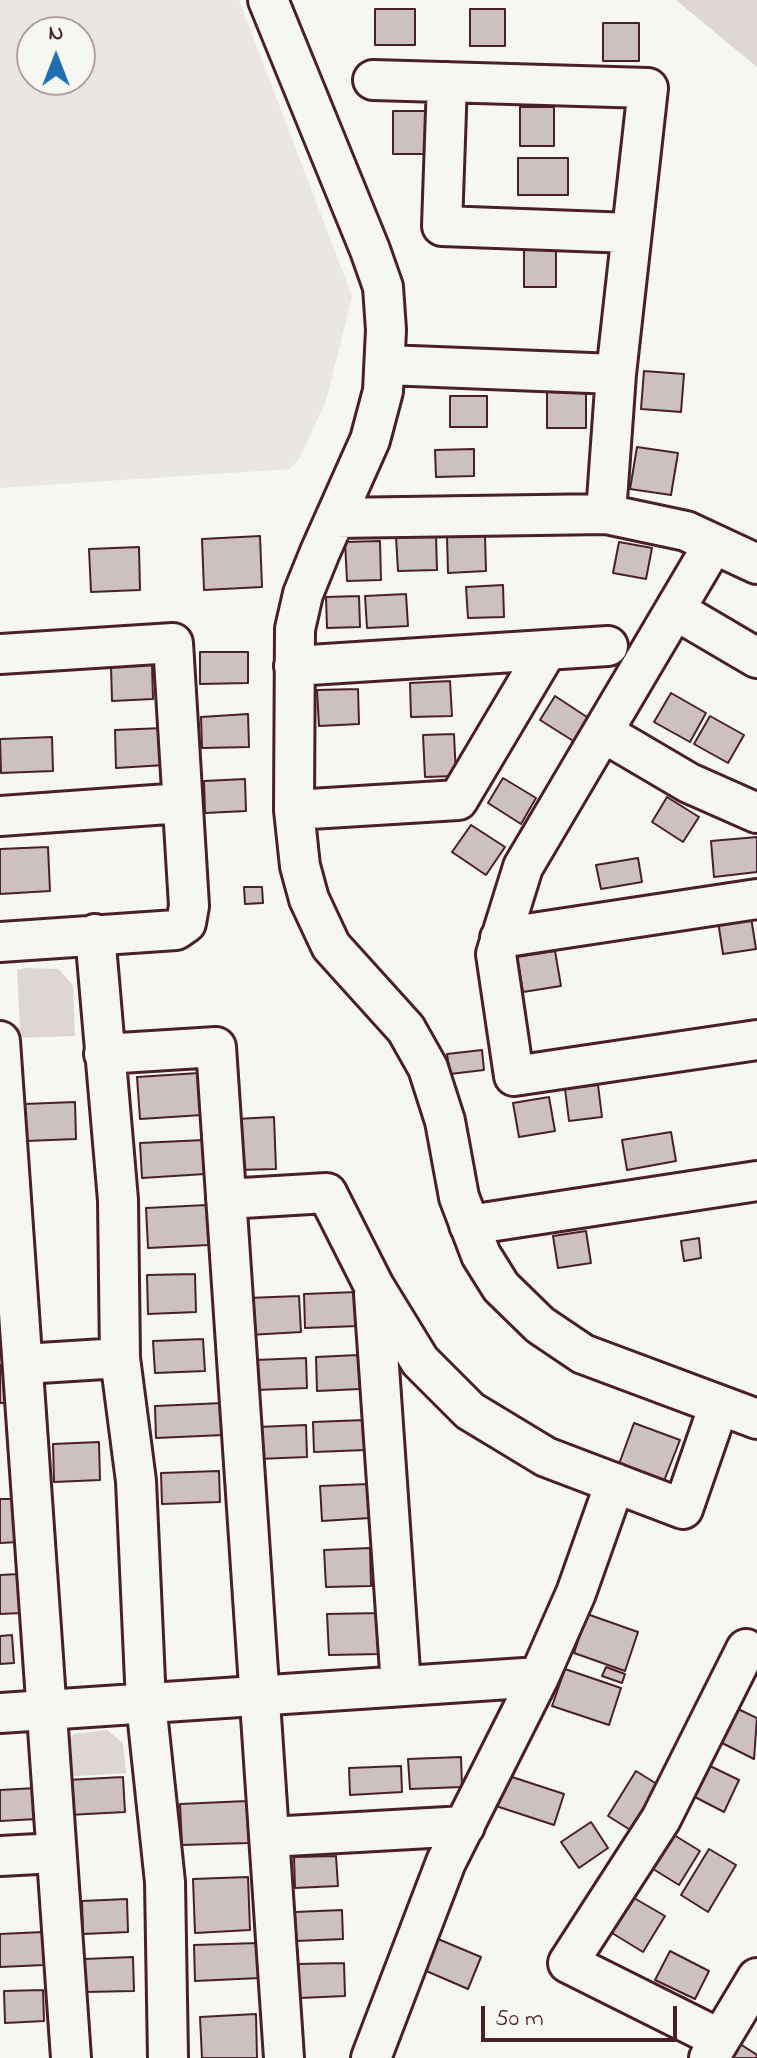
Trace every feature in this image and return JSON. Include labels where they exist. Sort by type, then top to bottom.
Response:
[{"type":"street","points":[[268,0],[383,287],[386,365],[370,440],[303,594],[295,629],[294,810],[300,866],[316,919],[331,946],[406,1029],[428,1068],[445,1121],[452,1171],[469,1225],[481,1255],[501,1287],[521,1309],[559,1340],[609,1365],[757,1419]]},
{"type":"street","points":[[373,80],[648,88],[616,374],[606,514]]},
{"type":"street","points":[[447,82],[442,226],[631,233]]},
{"type":"street","points":[[386,365],[616,374]]},
{"type":"street","points":[[335,518],[606,514],[686,531],[757,564]]},
{"type":"street","points":[[713,545],[677,611],[523,867],[496,954],[514,1076],[757,1040]]},
{"type":"street","points":[[677,611],[757,658]]},
{"type":"street","points":[[0,654],[173,643],[189,906],[186,923],[176,930],[0,942]]},
{"type":"street","points":[[294,666],[608,646]]},
{"type":"street","points":[[294,810],[458,800],[547,650]]},
{"type":"street","points":[[604,733],[689,783],[757,813]]},
{"type":"street","points":[[0,816],[182,803]]},
{"type":"street","points":[[500,938],[757,899]]},
{"type":"street","points":[[95,934],[118,1200],[120,1358],[136,1481],[146,1703],[165,1882],[168,2058]]},
{"type":"street","points":[[0,1041],[71,2058]]},
{"type":"street","points":[[104,1054],[216,1047],[284,2058]]},
{"type":"street","points":[[469,1225],[757,1181]]},
{"type":"street","points":[[226,1199],[327,1193],[374,1286],[420,1361],[470,1411],[546,1457],[683,1509],[719,1405]]},
{"type":"street","points":[[374,1286],[401,1686]]},
{"type":"street","points":[[24,1364],[120,1358]]},
{"type":"street","points":[[371,2058],[446,1862],[539,1677],[576,1593],[615,1483]]},
{"type":"street","points":[[746,1649],[661,1819],[568,1963],[714,2048],[757,1978]]},
{"type":"street","points":[[0,1713],[539,1677]]},
{"type":"street","points":[[269,1837],[465,1826]]},
{"type":"street","points":[[0,1856],[56,1853]]},
{"type":"shaded area","points":[[0,0],[239,0],[352,296],[326,401],[300,457],[290,469],[0,488]]},
{"type":"shaded area","points":[[676,0],[757,0],[757,67]]},
{"type":"shaded area","points":[[58,969],[73,985],[75,1036],[15,1038],[14,1028],[20,1028],[17,970]]},
{"type":"shaded area","points":[[107,1730],[123,1743],[126,1773],[65,1777],[62,1748],[74,1734]]},
{"type":"building","points":[[375,9],[415,9],[415,45],[375,45]]},
{"type":"building","points":[[470,9],[505,9],[505,46],[470,46]]},
{"type":"building","points":[[603,23],[639,23],[639,61],[603,61]]},
{"type":"building","points":[[520,107],[554,107],[554,146],[520,146]]},
{"type":"building","points":[[393,111],[426,111],[426,154],[393,154]]},
{"type":"building","points":[[518,158],[568,158],[568,195],[518,195]]},
{"type":"building","points":[[524,247],[556,247],[556,287],[524,287]]},
{"type":"building","points":[[644,371],[684,374],[681,412],[641,409]]},
{"type":"building","points":[[547,390],[586,390],[586,428],[547,428]]},
{"type":"building","points":[[450,396],[487,396],[487,427],[450,427]]},
{"type":"building","points":[[637,447],[678,453],[671,495],[630,489]]},
{"type":"building","points":[[474,449],[474,476],[436,477],[435,450]]},
{"type":"building","points":[[436,535],[437,570],[398,571],[396,537]]},
{"type":"building","points":[[485,535],[486,571],[448,573],[447,537]]},
{"type":"building","points":[[260,536],[262,587],[204,590],[202,539]]},
{"type":"building","points":[[380,541],[381,580],[347,581],[345,542]]},
{"type":"building","points":[[619,542],[652,548],[646,579],[613,573]]},
{"type":"building","points":[[139,547],[140,590],[91,592],[89,549]]},
{"type":"building","points":[[503,585],[504,617],[468,618],[466,587]]},
{"type":"building","points":[[406,594],[408,626],[367,628],[365,596]]},
{"type":"building","points":[[359,596],[360,627],[327,628],[326,597]]},
{"type":"building","points":[[200,652],[248,652],[248,683],[200,684]]},
{"type":"building","points":[[152,664],[153,699],[112,701],[111,666]]},
{"type":"building","points":[[450,681],[452,716],[411,717],[410,683]]},
{"type":"building","points":[[358,689],[359,724],[319,726],[317,690]]},
{"type":"building","points":[[671,693],[706,713],[690,742],[654,722]]},
{"type":"building","points":[[555,696],[593,721],[578,744],[540,720]]},
{"type":"building","points":[[248,714],[249,747],[202,748],[201,717]]},
{"type":"building","points":[[710,716],[744,735],[728,763],[694,744]]},
{"type":"building","points":[[163,728],[165,765],[116,768],[115,730]]},
{"type":"building","points":[[454,734],[456,776],[425,777],[423,735]]},
{"type":"building","points":[[52,737],[53,771],[1,773],[0,739]]},
{"type":"building","points":[[503,778],[536,798],[521,824],[488,803]]},
{"type":"building","points":[[245,779],[246,811],[205,813],[204,781]]},
{"type":"building","points":[[667,797],[699,817],[683,842],[652,822]]},
{"type":"building","points":[[471,825],[505,847],[486,875],[452,852]]},
{"type":"building","points":[[757,837],[757,872],[714,877],[711,841]]},
{"type":"building","points":[[48,847],[50,891],[0,894],[0,849]]},
{"type":"building","points":[[638,858],[642,882],[601,889],[596,865]]},
{"type":"building","points":[[244,887],[262,887],[263,903],[245,904]]},
{"type":"building","points":[[751,917],[756,949],[723,954],[718,921]]},
{"type":"building","points":[[555,951],[561,986],[523,992],[517,957]]},
{"type":"building","points":[[482,1050],[484,1070],[450,1074],[447,1054]]},
{"type":"building","points":[[199,1073],[202,1115],[140,1119],[137,1077]]},
{"type":"building","points":[[598,1085],[602,1117],[569,1121],[565,1089]]},
{"type":"building","points":[[549,1097],[555,1131],[519,1137],[513,1103]]},
{"type":"building","points":[[75,1102],[76,1139],[26,1141],[24,1104]]},
{"type":"building","points":[[274,1117],[276,1169],[238,1170],[236,1119]]},
{"type":"building","points":[[671,1132],[676,1161],[627,1170],[622,1140]]},
{"type":"building","points":[[204,1140],[205,1174],[142,1178],[140,1143]]},
{"type":"building","points":[[207,1205],[209,1245],[148,1248],[146,1208]]},
{"type":"building","points":[[586,1231],[591,1263],[558,1268],[553,1236]]},
{"type":"building","points":[[699,1238],[701,1258],[684,1261],[681,1241]]},
{"type":"building","points":[[195,1274],[196,1312],[148,1314],[147,1275]]},
{"type":"building","points":[[357,1292],[358,1326],[305,1328],[304,1294]]},
{"type":"building","points":[[299,1296],[301,1332],[249,1335],[248,1298]]},
{"type":"building","points":[[203,1339],[205,1371],[155,1373],[153,1341]]},
{"type":"building","points":[[358,1355],[360,1389],[317,1391],[316,1357]]},
{"type":"building","points":[[306,1358],[307,1388],[256,1390],[255,1360]]},
{"type":"building","points":[[0,1365],[5,1365],[8,1403],[0,1403]]},
{"type":"building","points":[[223,1403],[224,1435],[156,1438],[155,1406]]},
{"type":"building","points":[[365,1420],[366,1450],[314,1452],[313,1422]]},
{"type":"building","points":[[634,1423],[680,1440],[664,1481],[619,1464]]},
{"type":"building","points":[[306,1425],[307,1457],[258,1459],[257,1427]]},
{"type":"building","points":[[99,1442],[100,1480],[54,1482],[53,1444]]},
{"type":"building","points":[[219,1471],[220,1502],[162,1504],[161,1473]]},
{"type":"building","points":[[368,1484],[370,1518],[322,1521],[320,1486]]},
{"type":"building","points":[[0,1499],[17,1499],[19,1542],[0,1543]]},
{"type":"building","points":[[370,1548],[371,1586],[326,1587],[324,1550]]},
{"type":"building","points":[[19,1574],[21,1613],[0,1614],[0,1575]]},
{"type":"building","points":[[380,1613],[381,1654],[329,1655],[327,1614]]},
{"type":"building","points":[[587,1614],[638,1632],[625,1671],[574,1653]]},
{"type":"building","points":[[12,1635],[14,1663],[0,1664],[0,1636]]},
{"type":"building","points":[[606,1667],[625,1674],[622,1683],[602,1676]]},
{"type":"building","points":[[565,1669],[621,1688],[609,1725],[552,1706]]},
{"type":"building","points":[[734,1707],[757,1718],[754,1759],[718,1741]]},
{"type":"building","points":[[461,1757],[462,1787],[410,1789],[408,1759]]},
{"type":"building","points":[[708,1765],[739,1780],[724,1812],[693,1796]]},
{"type":"building","points":[[401,1766],[402,1792],[350,1795],[349,1768]]},
{"type":"building","points":[[636,1771],[660,1786],[632,1831],[608,1816]]},
{"type":"building","points":[[506,1775],[564,1794],[554,1825],[496,1806]]},
{"type":"building","points":[[123,1777],[125,1812],[68,1815],[67,1780]]},
{"type":"building","points":[[36,1788],[37,1819],[0,1821],[0,1790]]},
{"type":"building","points":[[247,1801],[249,1843],[182,1845],[180,1804]]},
{"type":"building","points":[[591,1822],[608,1848],[579,1868],[561,1842]]},
{"type":"building","points":[[674,1835],[700,1851],[679,1885],[653,1869]]},
{"type":"building","points":[[709,1849],[736,1865],[708,1912],[681,1895]]},
{"type":"building","points":[[336,1856],[338,1886],[295,1888],[294,1857]]},
{"type":"building","points":[[248,1877],[250,1930],[195,1933],[193,1879]]},
{"type":"building","points":[[634,1898],[665,1916],[643,1952],[612,1933]]},
{"type":"building","points":[[127,1899],[128,1932],[83,1934],[82,1901]]},
{"type":"building","points":[[342,1910],[343,1939],[296,1941],[295,1912]]},
{"type":"building","points":[[43,1932],[44,1965],[0,1967],[0,1934]]},
{"type":"building","points":[[438,1939],[481,1957],[468,1989],[424,1970]]},
{"type":"building","points":[[259,1943],[260,1978],[195,1981],[194,1945]]},
{"type":"building","points":[[670,1951],[709,1971],[695,1999],[655,1980]]},
{"type":"building","points":[[133,1957],[134,1991],[85,1992],[84,1959]]},
{"type":"building","points":[[344,1963],[345,1996],[300,1998],[298,1964]]},
{"type":"building","points":[[43,1990],[44,2021],[5,2023],[4,1991]]},
{"type":"building","points":[[256,2014],[257,2058],[202,2058],[200,2017]]},
{"type":"building","points":[[737,2042],[757,2055],[757,2058],[728,2058]]}]
